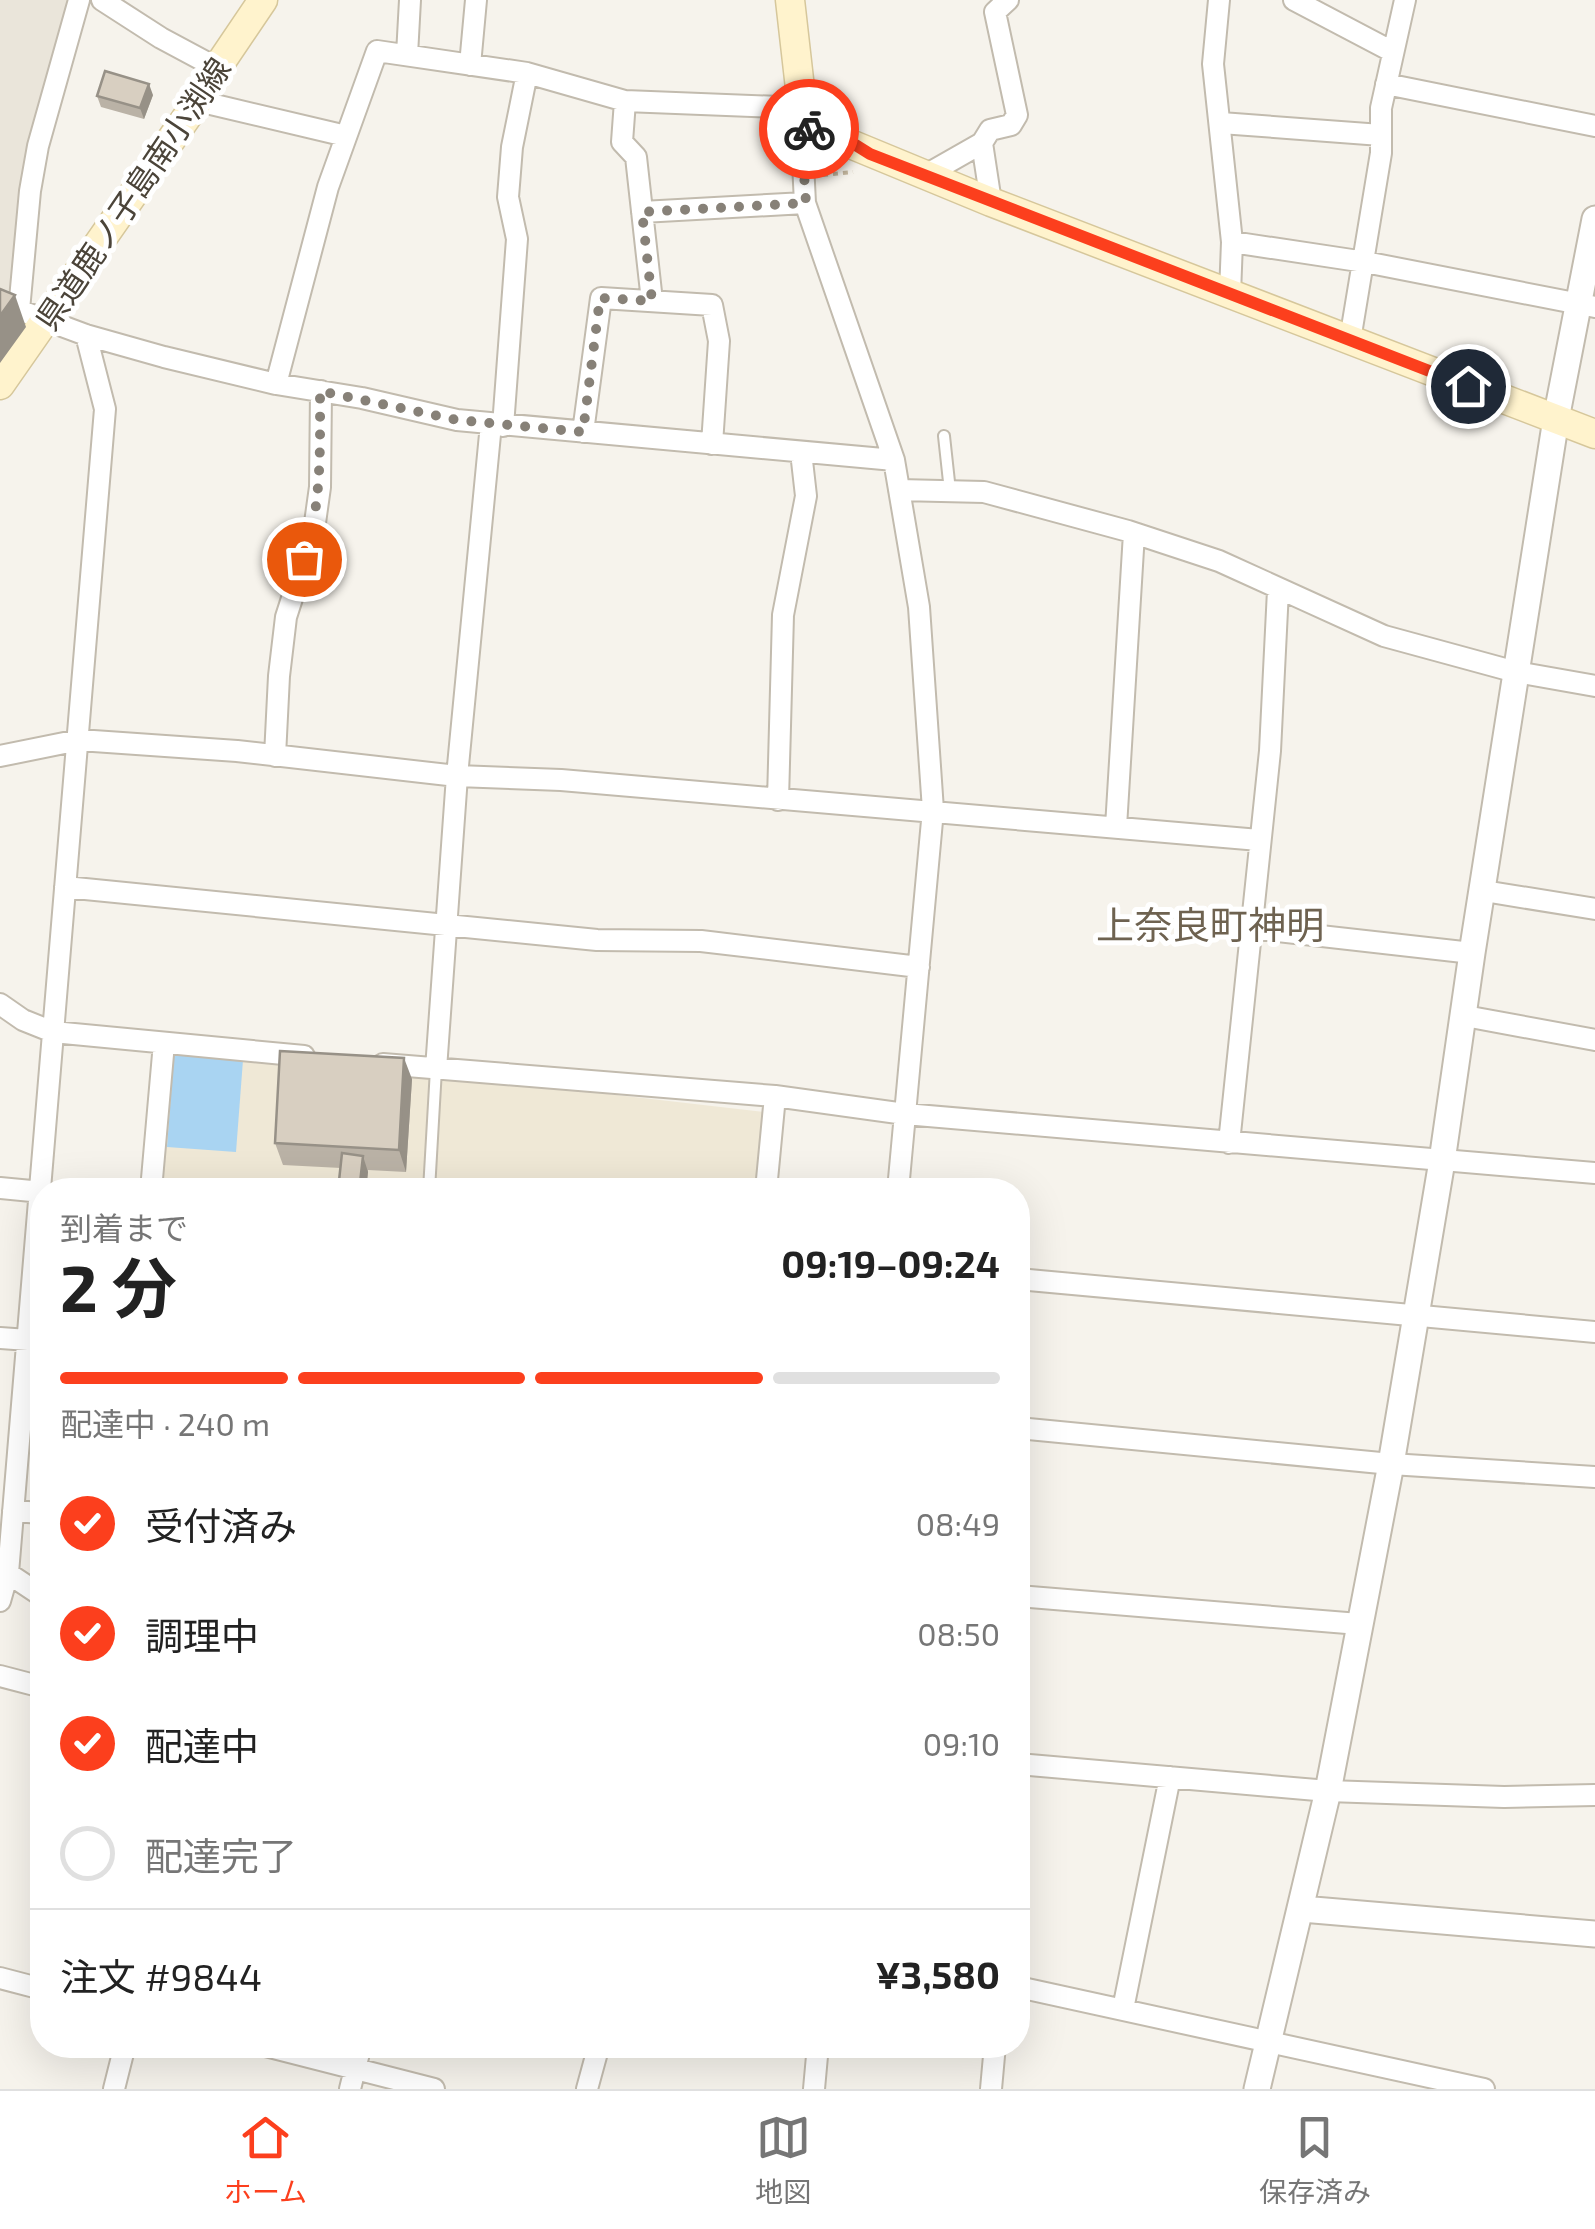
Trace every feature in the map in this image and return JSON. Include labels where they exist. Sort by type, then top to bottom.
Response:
[{"type":"main road","name":"県道鹿ノ子島南小渕線","points":[[0,385],[21,311],[198,101],[263,0]]},
{"type":"main road","points":[[790,0],[798,87],[809,114],[848,144],[1595,434]]},
{"type":"street","points":[[80,0],[38,146],[30,191],[21,311],[86,335],[276,384],[457,420],[894,460]]},
{"type":"street","points":[[102,0],[217,68]]},
{"type":"street","points":[[407,56],[410,0]]},
{"type":"street","points":[[470,65],[476,0]]},
{"type":"street","points":[[924,176],[982,144],[990,130],[1011,125],[1018,114],[994,12],[1008,0]]},
{"type":"street","points":[[1219,0],[1213,64],[1232,242],[1230,294]]},
{"type":"street","points":[[1294,0],[1393,52]]},
{"type":"street","points":[[1350,340],[1365,262],[1386,84],[1405,0]]},
{"type":"street","points":[[276,384],[328,187],[377,51],[527,73],[624,101],[809,114],[802,144],[806,203],[894,460],[919,607],[934,810],[899,1178]]},
{"type":"street","points":[[436,1069],[456,776],[517,238],[508,197],[510,164],[527,73]]},
{"type":"street","points":[[1386,84],[1595,126]]},
{"type":"street","points":[[198,101],[346,136]]},
{"type":"street","points":[[624,101],[622,142],[636,157],[652,301]]},
{"type":"street","points":[[1221,123],[1380,136]]},
{"type":"street","points":[[982,144],[991,202]]},
{"type":"street","points":[[642,212],[806,203]]},
{"type":"street","points":[[1257,2089],[1328,1791],[1391,1464],[1442,1162],[1556,419],[1587,306],[1595,220]]},
{"type":"street","points":[[1232,242],[1365,262],[1587,306]]},
{"type":"street","points":[[583,432],[600,298],[712,306],[719,341],[712,444]]},
{"type":"street","points":[[43,1178],[105,408],[86,335]]},
{"type":"street","points":[[275,756],[286,617],[314,530],[320,487],[320,391]]},
{"type":"street","points":[[778,800],[783,615],[806,496],[801,452]]},
{"type":"street","points":[[899,490],[984,492],[1134,533],[1219,561],[1384,636],[1516,672],[1595,686]]},
{"type":"street","points":[[1116,827],[1134,533]]},
{"type":"street","points":[[1228,1143],[1270,750],[1278,590]]},
{"type":"street","points":[[0,756],[79,740],[456,776],[561,780],[1259,840]]},
{"type":"street","points":[[65,887],[597,940],[700,941],[918,967]]},
{"type":"street","points":[[1484,891],[1595,909]]},
{"type":"street","points":[[1250,928],[1472,953]]},
{"type":"street","points":[[0,1004],[23,1020],[54,1032],[320,1058]]},
{"type":"street","points":[[1464,1016],[1595,1040]]},
{"type":"street","points":[[152,1178],[164,1043]]},
{"type":"street","points":[[358,1062],[774,1096],[905,1114],[1595,1173]]},
{"type":"street","points":[[767,1178],[774,1096]]},
{"type":"street","points":[[0,1188],[30,1191]]},
{"type":"street","points":[[1030,1281],[1595,1332]]},
{"type":"street","points":[[0,1338],[30,1340]]},
{"type":"street","points":[[0,1601],[30,1379]]},
{"type":"street","points":[[1030,1429],[1391,1464],[1595,1477]]},
{"type":"street","points":[[13,1511],[30,1512]]},
{"type":"street","points":[[4,1570],[30,1588]]},
{"type":"street","points":[[1030,1597],[1359,1624]]},
{"type":"street","points":[[0,1676],[30,1685]]},
{"type":"street","points":[[1030,1765],[1328,1791],[1504,1797],[1595,1795]]},
{"type":"street","points":[[1122,2009],[1170,1776]]},
{"type":"street","points":[[1302,1909],[1595,1934]]},
{"type":"street","points":[[0,1978],[30,1985]]},
{"type":"street","points":[[1030,1989],[1484,2089]]},
{"type":"street","points":[[114,2089],[122,2058]]},
{"type":"street","points":[[297,2058],[353,2079],[434,2089]]},
{"type":"street","points":[[587,2089],[595,2058]]},
{"type":"street","points":[[814,2089],[817,2058]]},
{"type":"street","points":[[991,2089],[994,2058]]},
{"type":"lane","points":[[944,436],[950,491]]},
{"type":"lane","points":[[430,1178],[436,1069]]},
{"type":"shaded area","points":[[0,0],[77,0],[32,139],[19,310],[0,303]]},
{"type":"shaded area","points":[[164,1043],[764,1112],[758,1178],[157,1178]]},
{"type":"water","points":[[174,1055],[243,1060],[236,1152],[167,1147]]},
{"type":"building","points":[[105,71],[149,84],[140,108],[97,96]]},
{"type":"building","points":[[0,289],[15,295],[0,316]]},
{"type":"building","points":[[280,1051],[404,1058],[399,1150],[275,1143]]},
{"type":"building","points":[[342,1153],[363,1156],[361,1178],[339,1178]]},
{"type":"way so far","points":[[304,559],[314,530],[320,487],[320,391],[457,420],[583,432],[600,298],[652,301],[642,212],[806,203],[802,144],[809,129]]},
{"type":"district","name":"上奈良町神明","points":[[1210,924]]},
{"type":"route","points":[[809,129],[814,119],[848,144],[870,154],[1468,386]]}]
